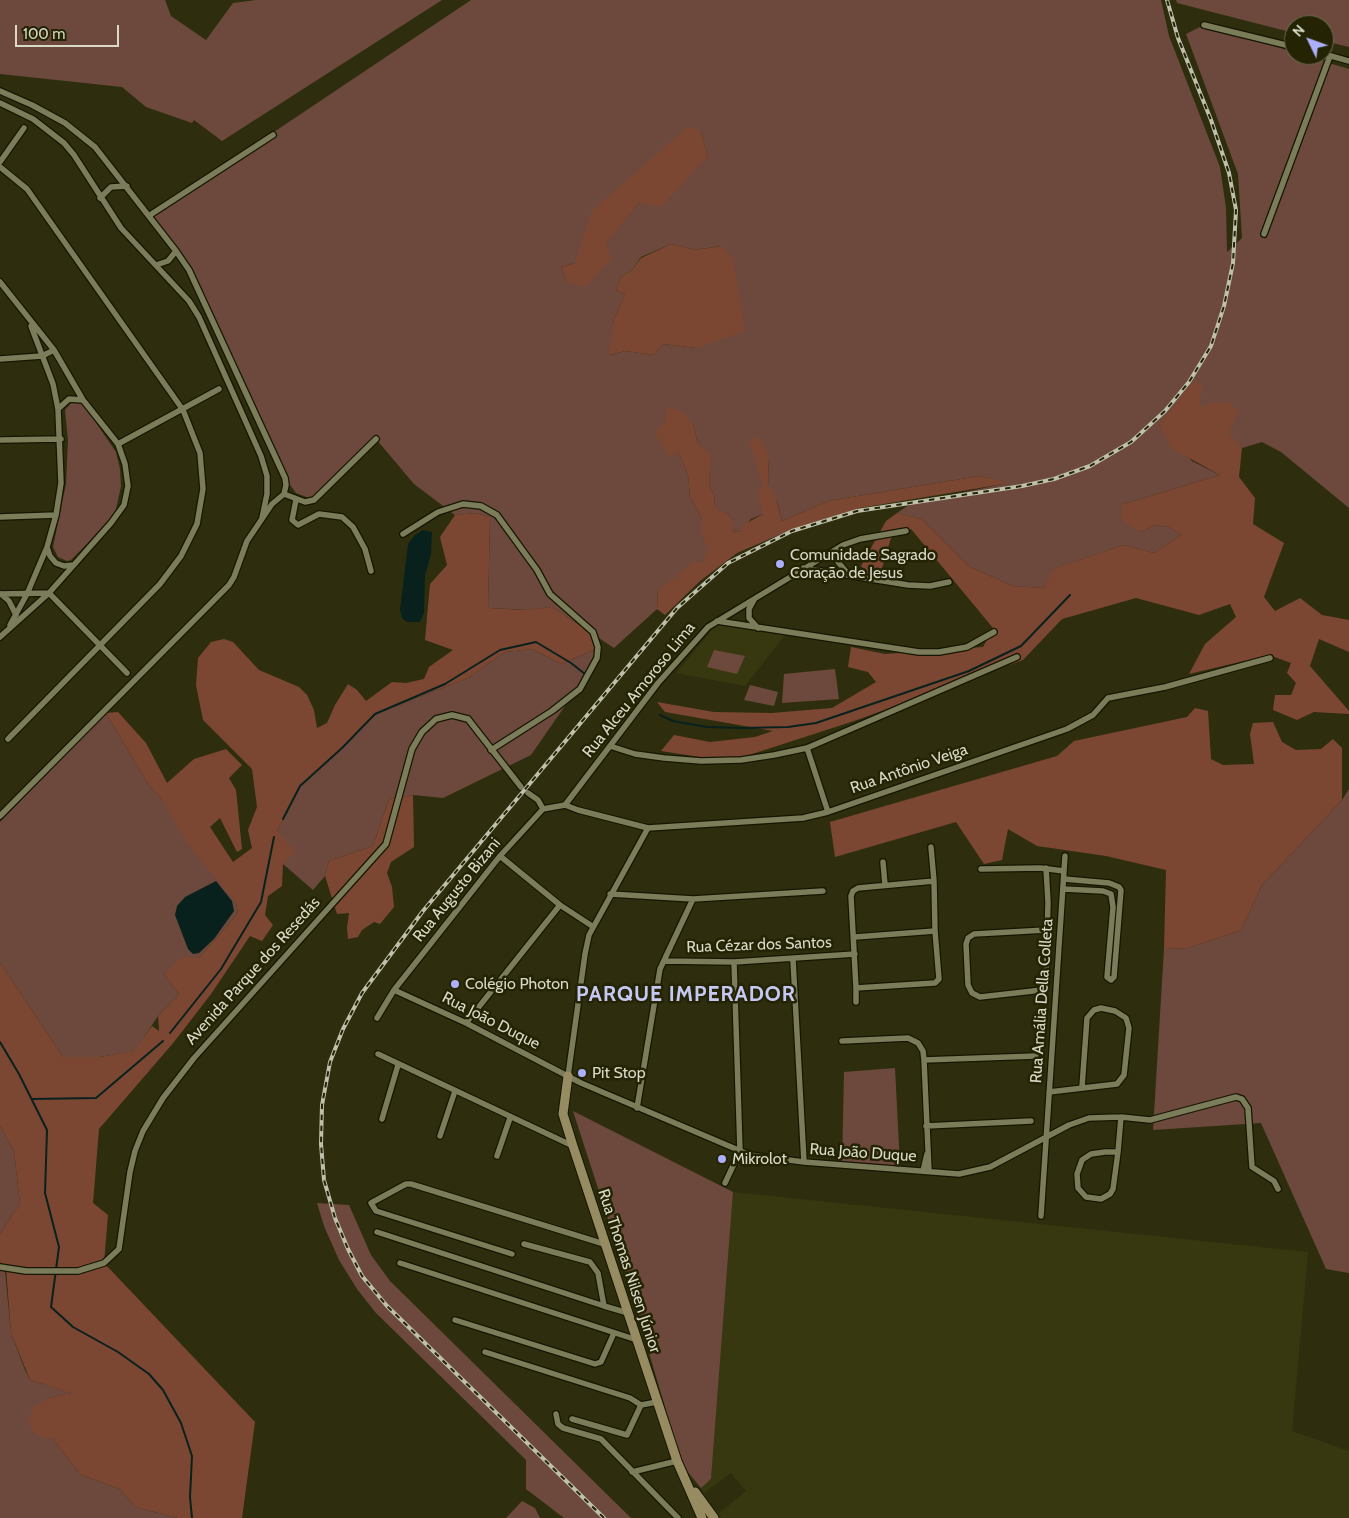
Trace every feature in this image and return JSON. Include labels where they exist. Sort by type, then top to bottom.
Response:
[{"type":"street","points":[[1204,25],[1284,45]]},
{"type":"street","points":[[1334,57],[1349,61]]},
{"type":"street","points":[[1264,234],[1323,65]]},
{"type":"street","points":[[0,91],[32,104],[65,123],[95,148],[150,215],[189,270],[285,478],[284,494],[272,504],[247,541],[234,578],[229,585],[0,816]]},
{"type":"street","points":[[0,103],[33,119],[64,143],[74,155],[121,228],[176,284],[199,317],[261,456],[266,476],[267,494],[262,520]]},
{"type":"street","points":[[0,162],[24,128]]},
{"type":"street","points":[[150,215],[272,135]]},
{"type":"street","points":[[0,167],[27,189],[183,410],[200,454],[203,489],[197,524],[181,556],[160,584],[8,739]]},
{"type":"street","points":[[100,198],[111,187],[126,186]]},
{"type":"street","points":[[156,265],[168,261],[176,251]]},
{"type":"street","points":[[0,282],[54,350],[83,400],[118,444],[125,464],[127,479],[124,506],[49,593],[0,637]]},
{"type":"street","points":[[8,629],[27,594],[47,547],[56,515],[61,483],[61,439],[58,409],[53,384],[30,322]]},
{"type":"street","points":[[0,359],[42,356],[54,350]]},
{"type":"street","points":[[118,444],[183,410],[218,389]]},
{"type":"street","points":[[58,409],[68,399],[83,400]]},
{"type":"street","points":[[0,440],[61,439]]},
{"type":"street","points":[[284,494],[305,502],[314,500],[376,439]]},
{"type":"street","points":[[296,500],[292,520],[298,525],[319,514],[342,517],[353,526],[365,549],[371,571]]},
{"type":"street","points":[[403,534],[438,512],[463,504],[481,506],[496,515],[537,570],[550,594],[593,632],[598,648],[597,658],[580,689],[552,711],[491,750]]},
{"type":"street","points":[[0,517],[56,515]]},
{"type":"street","name":"Rua Alceu Amoroso Lima","points":[[565,805],[693,642],[717,621],[839,547],[860,539],[906,531]]},
{"type":"street","points":[[47,547],[50,556],[56,562],[64,566],[73,565]]},
{"type":"street","points":[[839,547],[837,552],[838,562],[849,575]]},
{"type":"street","points":[[804,568],[908,585],[930,586],[949,582]]},
{"type":"street","points":[[0,594],[49,593],[128,673]]},
{"type":"street","points":[[0,594],[9,601],[16,615]]},
{"type":"street","points":[[756,597],[751,603],[749,618],[758,628]]},
{"type":"street","points":[[717,621],[895,649],[932,652],[967,647],[994,632]]},
{"type":"street","points":[[610,746],[654,757],[701,761],[741,760],[808,748],[1017,657]]},
{"type":"street","name":"Rua Antônio Veiga","points":[[543,808],[565,805],[648,828],[803,818],[828,812],[1067,729],[1093,715],[1108,698],[1165,687],[1270,658]]},
{"type":"street","name":"Avenida Parque dos Resedás","points":[[0,1267],[26,1271],[78,1270],[104,1263],[119,1249],[134,1151],[143,1131],[163,1098],[210,1039],[386,844],[412,749],[422,732],[436,719],[452,715],[468,719],[521,787]]},
{"type":"street","points":[[808,748],[828,812]]},
{"type":"street","points":[[528,793],[538,800],[543,808]]},
{"type":"street","name":"Rua Augusto Bizani","points":[[377,1018],[394,990],[500,856],[543,808]]},
{"type":"street","points":[[568,1076],[585,954],[592,926],[648,828]]},
{"type":"street","points":[[856,988],[937,982],[940,979],[935,931],[931,847]]},
{"type":"street","points":[[500,856],[560,905],[592,926]]},
{"type":"street","name":"Rua Amália Della Colleta","points":[[1041,1216],[1065,856]]},
{"type":"street","points":[[883,862],[885,885]]},
{"type":"street","points":[[981,869],[1046,868],[1064,871]]},
{"type":"street","points":[[1046,868],[1048,902],[1046,983],[1042,990],[980,997],[972,993],[968,985],[966,944],[968,938],[974,934],[1046,930]]},
{"type":"street","points":[[1063,890],[1103,891],[1111,894],[1113,907],[1107,977],[1111,980],[1114,977],[1121,890],[1119,887],[1109,883],[1064,879]]},
{"type":"street","points":[[856,1002],[855,937],[851,896],[853,891],[858,888],[934,880]]},
{"type":"street","points":[[610,894],[693,899],[823,891]]},
{"type":"street","points":[[637,1108],[660,969],[693,899]]},
{"type":"street","points":[[466,1023],[560,905]]},
{"type":"street","points":[[855,937],[935,931]]},
{"type":"street","name":"Rua Cézar dos Santos","points":[[664,961],[734,962],[793,960],[855,954]]},
{"type":"street","points":[[793,960],[804,1162]]},
{"type":"street","points":[[725,1183],[740,1151],[734,962]]},
{"type":"street","name":"Rua João Duque","points":[[394,990],[466,1023],[568,1076],[637,1108],[750,1155],[804,1162],[959,1174],[990,1167],[1069,1125],[1089,1118],[1158,1119],[1230,1097],[1242,1099],[1248,1108],[1252,1167],[1274,1181],[1278,1190]]},
{"type":"street","points":[[1049,1092],[1117,1084],[1124,1076],[1129,1028],[1126,1018],[1115,1011],[1101,1008],[1094,1010],[1087,1018],[1082,1087]]},
{"type":"street","points":[[842,1042],[908,1038],[918,1043],[923,1051],[924,1060],[926,1171]]},
{"type":"street","points":[[378,1054],[398,1066],[573,1146]]},
{"type":"street","points":[[924,1060],[1036,1056]]},
{"type":"street","points":[[382,1120],[398,1066]]},
{"type":"street","name":"Rua Thomas Nilsen Júnior","points":[[568,1076],[563,1114],[604,1244],[677,1461],[702,1518]]},
{"type":"street","points":[[440,1136],[455,1091]]},
{"type":"street","points":[[1118,1152],[1092,1154],[1082,1160],[1077,1180],[1082,1194],[1100,1199],[1110,1194],[1114,1185],[1118,1152],[1121,1117]]},
{"type":"street","points":[[498,1156],[510,1118]]},
{"type":"street","points":[[926,1126],[1031,1121]]},
{"type":"street","points":[[512,1254],[376,1211],[371,1203],[406,1184],[411,1184],[604,1244]]},
{"type":"street","points":[[376,1232],[628,1313]]},
{"type":"street","points":[[524,1244],[590,1262],[596,1267],[598,1273],[604,1306]]},
{"type":"street","points":[[400,1263],[637,1340]]},
{"type":"street","points":[[455,1320],[595,1364],[601,1362],[614,1334]]},
{"type":"street","points":[[485,1352],[630,1398],[641,1405],[657,1402]]},
{"type":"street","points":[[572,1419],[628,1436],[641,1405]]},
{"type":"street","points":[[556,1414],[560,1426],[598,1437],[678,1518]]},
{"type":"street","points":[[632,1472],[677,1461]]},
{"type":"street","name":"Rua Thomas Nilsen Júnior","points":[[682,1473],[714,1518]]},
{"type":"shaded area","points":[[0,0],[165,0],[171,16],[206,40],[233,3],[256,0],[442,0],[222,141],[194,120],[192,123],[146,107],[122,87],[0,74]]},
{"type":"shaded area","points":[[471,0],[1161,0],[1169,36],[1220,167],[1226,208],[1227,252],[1242,238],[1238,174],[1186,34],[1204,25],[1284,49],[1284,65],[1334,65],[1349,69],[1349,508],[1281,452],[1262,442],[1242,448],[1199,408],[1171,410],[1159,425],[1192,461],[1220,475],[1124,504],[1141,532],[1155,525],[1169,527],[1181,535],[1154,553],[1123,545],[1054,569],[1044,588],[1013,586],[970,567],[922,519],[897,513],[910,504],[1007,483],[979,476],[828,501],[782,521],[777,502],[768,485],[769,456],[763,486],[763,514],[751,519],[740,532],[732,531],[733,520],[727,513],[715,509],[714,495],[709,484],[710,455],[698,444],[693,424],[670,458],[678,450],[688,475],[690,497],[702,518],[702,536],[709,550],[701,563],[658,591],[657,609],[614,648],[552,607],[528,610],[488,608],[490,517],[475,513],[455,515],[414,484],[376,439],[314,500],[296,493],[285,478],[189,270],[150,215]],"holes":[[[701,131],[708,158],[639,203],[605,243],[567,282],[561,267],[575,263]],[[671,244],[695,250],[720,246],[696,348],[663,344],[654,355],[625,351],[610,355],[614,319],[625,295],[616,290],[621,277],[632,270],[641,257]]]},
{"type":"shaded area","points":[[1176,0],[1349,0],[1349,47],[1334,43],[1334,15],[1284,15],[1284,30],[1177,3]]},
{"type":"shaded area","points":[[688,127],[701,131],[708,158],[699,165],[662,206],[639,203],[606,243],[611,258],[586,287],[567,282],[561,267],[575,263],[592,211]]},
{"type":"shaded area","points":[[671,244],[695,250],[721,246],[733,259],[745,331],[696,348],[663,344],[654,355],[625,351],[609,355],[614,319],[625,295],[616,290],[621,277],[632,270],[641,258]]},
{"type":"shaded area","points":[[1195,380],[1202,386],[1199,408],[1211,403],[1229,402],[1238,411],[1229,433],[1242,448],[1239,477],[1255,498],[1253,524],[1284,543],[1264,597],[1275,611],[1300,598],[1322,615],[1349,620],[1349,652],[1319,639],[1310,666],[1349,711],[1349,714],[1314,712],[1297,720],[1273,710],[1275,695],[1291,695],[1296,683],[1287,673],[1291,663],[1269,655],[1189,674],[1205,644],[1236,617],[1230,604],[1199,615],[1136,598],[1062,619],[1023,660],[854,721],[743,757],[700,757],[661,751],[674,735],[710,742],[755,737],[773,731],[665,712],[657,702],[714,712],[772,713],[832,708],[876,682],[868,672],[848,667],[851,647],[885,654],[983,647],[993,628],[911,529],[891,538],[880,575],[866,574],[861,566],[886,521],[897,513],[922,519],[970,567],[1013,586],[1044,588],[1053,569],[1123,545],[1154,553],[1181,535],[1169,527],[1155,525],[1141,532],[1125,523],[1120,515],[1124,504],[1220,475],[1171,448],[1159,424]]},
{"type":"shaded area","points":[[79,402],[84,405],[116,452],[121,486],[116,509],[108,523],[71,560],[67,561],[58,557],[53,547],[66,484],[68,440],[65,410],[71,403]]},
{"type":"shaded area","points":[[668,407],[683,412],[693,424],[698,444],[711,455],[709,484],[714,495],[715,508],[727,513],[734,521],[732,531],[740,532],[743,525],[763,514],[759,499],[759,489],[763,486],[750,444],[753,439],[760,437],[769,456],[768,485],[774,492],[782,521],[828,501],[979,476],[1009,483],[860,508],[795,528],[737,553],[700,581],[665,615],[657,609],[658,591],[695,561],[701,563],[708,550],[702,536],[702,518],[690,497],[688,475],[678,451],[670,458],[654,432],[664,424]]},
{"type":"shaded area","points":[[475,513],[490,517],[488,608],[524,610],[552,607],[594,635],[596,649],[561,664],[532,649],[505,652],[468,678],[375,714],[342,748],[300,786],[277,831],[295,852],[283,864],[282,886],[268,896],[265,915],[273,925],[262,941],[250,936],[211,994],[174,1042],[99,1129],[93,1203],[108,1215],[104,1263],[255,1422],[242,1518],[178,1518],[135,1507],[120,1489],[81,1475],[53,1439],[36,1435],[28,1422],[33,1407],[49,1398],[71,1393],[30,1380],[11,1333],[6,1268],[0,1262],[0,1234],[20,1203],[14,1151],[0,1126],[0,963],[63,1057],[99,1057],[134,1051],[152,1026],[159,1031],[158,1016],[179,994],[164,974],[182,957],[199,958],[238,913],[236,903],[188,844],[161,798],[148,784],[106,713],[118,712],[146,743],[167,783],[194,759],[226,749],[242,765],[229,778],[236,790],[242,849],[237,852],[220,818],[210,827],[233,862],[252,848],[248,830],[257,807],[252,769],[203,720],[196,685],[198,658],[211,642],[224,639],[233,642],[259,670],[299,687],[307,695],[314,710],[317,728],[327,723],[348,684],[357,690],[366,701],[392,682],[406,683],[424,679],[429,667],[453,650],[425,640],[430,584],[447,565],[440,537],[455,515]]},
{"type":"shaded area","points":[[716,625],[785,635],[745,686],[676,673]]},
{"type":"shaded area","points":[[532,649],[561,664],[596,649],[592,667],[531,755],[443,798],[413,795],[389,799],[373,846],[329,861],[325,876],[313,890],[283,864],[277,831],[300,786],[342,748],[375,714],[468,678],[505,652]]},
{"type":"shaded area","points":[[714,650],[745,656],[737,674],[707,667]]},
{"type":"shaded area","points":[[835,669],[839,699],[782,703],[784,674]]},
{"type":"shaded area","points":[[750,685],[778,692],[774,706],[744,700]]},
{"type":"shaded area","points":[[1195,708],[1208,711],[1211,759],[1223,765],[1254,764],[1250,734],[1253,723],[1273,722],[1282,742],[1296,750],[1321,749],[1333,739],[1342,748],[1342,800],[1262,885],[1241,930],[1188,948],[1164,949],[1166,870],[1106,856],[1037,846],[1008,829],[1002,860],[984,864],[956,822],[835,857],[830,822],[1057,756],[1074,741],[1187,717]]},
{"type":"shaded area","points":[[106,713],[148,784],[161,798],[236,903],[238,913],[199,958],[164,974],[179,994],[158,1016],[135,1051],[99,1057],[63,1057],[0,963],[0,822]]},
{"type":"shaded area","points":[[1349,789],[1349,1273],[1326,1269],[1261,1123],[1153,1130],[1164,949],[1188,948],[1241,930],[1262,885],[1342,800]]},
{"type":"shaded area","points":[[413,795],[414,847],[391,862],[387,873],[392,887],[394,907],[380,924],[374,922],[362,930],[358,937],[348,939],[349,913],[337,914],[325,876],[329,861],[373,846],[389,799]]},
{"type":"shaded area","points":[[895,1068],[900,1165],[842,1165],[844,1072]]},
{"type":"shaded area","points":[[573,1111],[733,1192],[711,1479],[701,1488],[682,1465],[628,1281]]},
{"type":"shaded area","points":[[0,1126],[14,1151],[20,1203],[0,1234]]},
{"type":"shaded area","points":[[733,1192],[1308,1252],[1292,1431],[1349,1451],[1349,1518],[721,1518],[718,1514],[746,1491],[731,1473],[704,1493],[701,1488],[711,1479]]},
{"type":"shaded area","points":[[317,1203],[349,1205],[371,1255],[390,1281],[631,1518],[564,1518],[526,1489],[526,1460],[376,1313],[357,1289],[339,1260],[324,1226]]},
{"type":"shaded area","points":[[0,1270],[5,1271],[11,1333],[30,1380],[72,1393],[49,1398],[53,1439],[81,1475],[120,1489],[135,1507],[178,1518],[0,1518]]},
{"type":"shaded area","points":[[522,1501],[535,1508],[540,1518],[506,1518]]},
{"type":"water","points":[[423,530],[432,532],[431,554],[425,576],[424,613],[420,622],[407,622],[402,618],[400,610],[408,544],[414,536]]},
{"type":"water","points":[[216,881],[232,901],[234,911],[214,939],[199,953],[193,954],[188,949],[175,915],[177,906],[185,897]]},
{"type":"waterway","points":[[660,715],[673,721],[707,727],[788,727],[816,723],[969,671],[1021,646],[1070,595]]},
{"type":"waterway","points":[[283,819],[300,786],[342,748],[375,714],[445,684],[500,650],[536,642],[571,663],[585,674]]},
{"type":"waterway","points":[[170,1033],[221,969],[261,902],[274,837]]},
{"type":"waterway","points":[[32,1099],[96,1098],[163,1041]]},
{"type":"waterway","points":[[0,1042],[19,1074],[47,1130],[45,1193],[59,1247],[51,1307],[73,1327],[118,1352],[149,1374],[163,1390],[181,1423],[192,1456],[190,1497],[192,1518]]},
{"type":"railway","points":[[604,1518],[387,1306],[362,1276],[335,1218],[324,1180],[321,1144],[322,1105],[330,1062],[343,1029],[362,993],[423,911],[677,608],[728,563],[792,531],[857,511],[1022,486],[1054,479],[1090,466],[1131,442],[1165,411],[1189,382],[1211,346],[1224,306],[1233,263],[1236,210],[1229,173],[1211,120],[1178,38],[1167,0]]},
{"type":"place","name":"Comunidade Sagrado Coração de Jesus","points":[[780,564]]},
{"type":"place","name":"Colégio Photon","points":[[455,984]]},
{"type":"place","name":"Pit Stop","points":[[582,1073]]},
{"type":"place","name":"Mikrolot","points":[[722,1159]]},
{"type":"district","name":"PARQUE IMPERADOR","points":[[686,995]]}]
